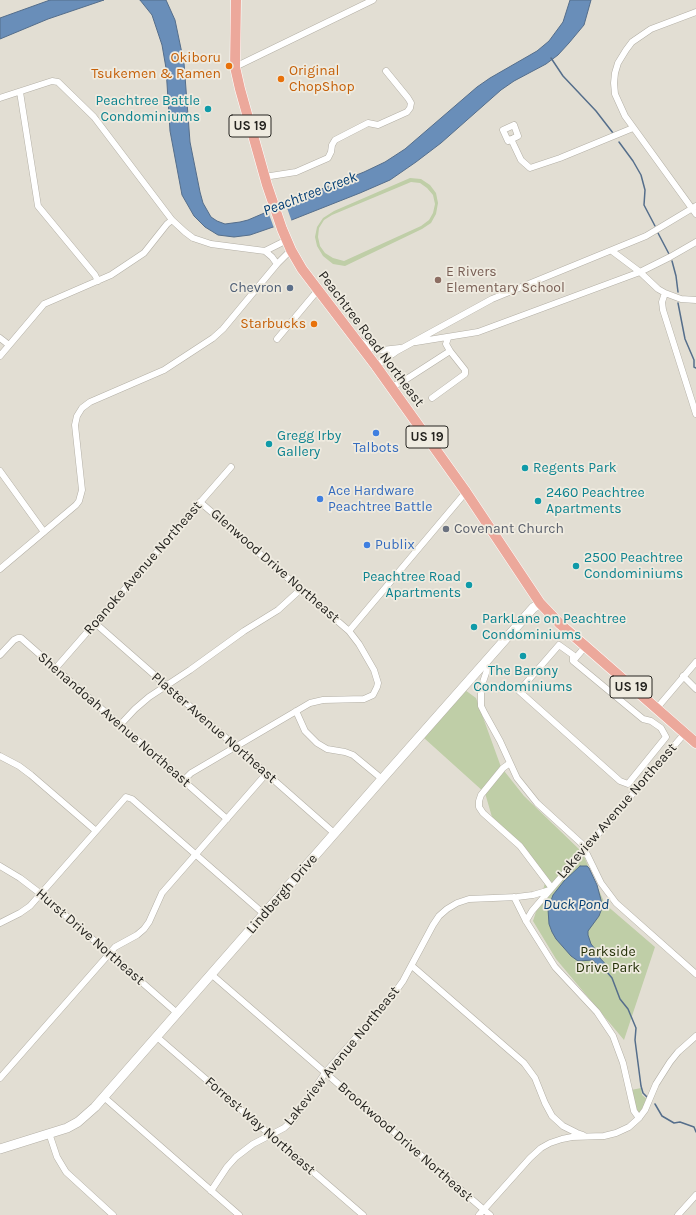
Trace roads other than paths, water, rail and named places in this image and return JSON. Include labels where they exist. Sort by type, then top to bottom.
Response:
[{"type":"highway","name":"Peachtree Road Northeast","points":[[236,0],[235,67],[241,92],[265,181],[282,229],[302,270],[376,366],[466,492],[540,603],[553,618],[585,647],[696,743]]},
{"type":"main road","name":"Lindbergh Drive","points":[[0,1149],[66,1128],[78,1122],[105,1098],[177,1013],[382,779],[529,613],[540,603]]},
{"type":"street","points":[[235,67],[374,0]]},
{"type":"street","points":[[376,366],[413,342],[497,297],[612,251],[646,236],[695,210],[625,116],[616,94],[614,78],[618,63],[632,42],[640,35],[663,24],[696,12]]},
{"type":"street","points":[[265,181],[296,172],[328,158],[335,140],[368,124],[378,125],[407,112],[411,103],[386,71]]},
{"type":"street","points":[[0,98],[52,81],[58,82],[94,117],[172,220],[185,232],[202,241],[226,247],[266,251],[287,240]]},
{"type":"street","points":[[20,92],[38,206],[41,212],[95,274],[98,281]]},
{"type":"street","points":[[511,139],[521,160],[530,168],[633,128]]},
{"type":"street","points":[[0,356],[44,304],[111,275],[144,253],[167,224],[172,220]]},
{"type":"street","points":[[413,342],[448,338],[478,332],[640,272],[696,242]]},
{"type":"street","points":[[0,568],[76,506],[81,497],[82,490],[75,425],[77,416],[82,408],[90,402],[164,370],[213,338],[223,329],[277,264],[291,250]]},
{"type":"street","points":[[266,251],[277,264]]},
{"type":"street","points":[[612,251],[640,272],[658,289],[681,299],[696,300]]},
{"type":"street","points":[[277,339],[318,290]]},
{"type":"street","points":[[665,293],[662,302],[663,310],[696,414]]},
{"type":"street","points":[[0,338],[9,345]]},
{"type":"street","points":[[432,398],[465,374],[465,370],[446,344],[448,338]]},
{"type":"street","points":[[355,339],[371,348],[382,350],[406,346]]},
{"type":"street","points":[[391,387],[402,382],[450,351]]},
{"type":"street","name":"Roanoke Avenue Northeast","points":[[55,669],[231,467]]},
{"type":"street","points":[[0,471],[44,532]]},
{"type":"street","points":[[349,631],[466,492]]},
{"type":"street","name":"Glenwood Drive Northeast","points":[[200,502],[349,631],[360,644],[374,670],[378,683],[376,692],[370,697],[364,699],[316,701],[296,711]]},
{"type":"street","points":[[120,725],[142,703],[244,631],[278,610],[301,589]]},
{"type":"street","name":"Plaster Avenue Northeast","points":[[95,623],[334,834]]},
{"type":"street","name":"Shenandoah Avenue Northeast","points":[[1,654],[14,640],[21,638],[227,819]]},
{"type":"street","points":[[559,645],[573,655],[573,660],[643,719],[651,721],[661,728],[666,737],[628,784],[620,781],[519,691],[559,645]]},
{"type":"street","points":[[573,660],[585,647]]},
{"type":"street","points":[[486,662],[487,670],[481,688],[481,706],[517,778],[530,795],[585,848],[601,883],[616,903],[696,974]]},
{"type":"street","points":[[657,708],[696,662]]},
{"type":"street","points":[[683,676],[696,689]]},
{"type":"street","points":[[184,781],[191,773],[296,711],[305,731],[317,743],[328,749],[353,755],[382,779]]},
{"type":"street","name":"Lakeview Avenue Northeast","points":[[526,921],[532,911],[551,888],[685,733]]},
{"type":"street","points":[[0,756],[14,763],[31,775],[96,831]]},
{"type":"street","points":[[510,763],[503,768],[481,795],[479,800],[479,808],[520,846],[551,888]]},
{"type":"street","points":[[641,768],[648,776]]},
{"type":"street","points":[[0,1078],[109,954],[116,947],[137,935],[144,929],[149,922],[162,893],[266,774]]},
{"type":"street","points":[[633,777],[640,785]]},
{"type":"street","points":[[0,923],[25,910],[41,894],[126,797],[132,799],[264,914]]},
{"type":"street","name":"Hurst Drive Northeast","points":[[0,866],[20,878],[41,894],[177,1013]]},
{"type":"street","name":"Lakeview Avenue Northeast","points":[[211,1191],[227,1167],[236,1157],[253,1144],[284,1128],[295,1118],[325,1073],[393,995],[412,966],[439,916],[457,903],[469,899],[514,897],[533,894],[551,888]]},
{"type":"street","points":[[514,897],[526,921],[555,967],[597,1012],[614,1036],[623,1063],[634,1111],[639,1118]]},
{"type":"street","points":[[412,966],[524,1063],[535,1078],[548,1109],[557,1121],[570,1130],[588,1137]]},
{"type":"street","name":"Brookwood Drive Northeast","points":[[211,974],[490,1215]]},
{"type":"street","points":[[479,1215],[530,1158],[541,1148],[562,1139],[604,1136],[616,1133],[629,1127],[639,1118],[647,1106],[656,1084],[670,1062],[678,1052],[696,1036]]},
{"type":"street","name":"Forrest Way Northeast","points":[[157,1037],[363,1215]]},
{"type":"street","points":[[105,1098],[239,1215]]},
{"type":"street","points":[[48,1133],[57,1157],[66,1172],[113,1215]]},
{"type":"street","points":[[678,1215],[696,1195]]},
{"type":"water","points":[[50,0],[104,0],[48,19],[0,39],[0,18]]},
{"type":"water","name":"Peachtree Creek","points":[[140,0],[166,0],[175,20],[184,63],[190,142],[200,192],[203,203],[211,217],[225,224],[248,220],[385,162],[405,149],[477,87],[537,51],[549,41],[563,22],[570,0],[591,0],[584,25],[558,55],[546,64],[514,81],[501,90],[441,143],[390,180],[279,225],[250,235],[234,237],[218,235],[205,227],[194,216],[182,195],[170,131],[166,68],[162,45],[152,15]]},
{"type":"water","name":"Duck Pond","points":[[580,866],[587,866],[589,868],[597,885],[601,900],[602,908],[599,916],[588,931],[588,935],[591,944],[609,968],[605,973],[593,960],[578,961],[571,956],[556,939],[549,924],[548,909],[553,895],[564,881]]},
{"type":"waterway","points":[[551,58],[563,76],[596,111],[613,133]]},
{"type":"waterway","points":[[619,142],[641,175],[645,190],[644,205],[655,226]]},
{"type":"waterway","points":[[658,233],[669,254]]},
{"type":"waterway","points":[[672,261],[678,292]]},
{"type":"waterway","points":[[678,303],[685,339],[694,360],[694,367],[696,368]]},
{"type":"waterway","points":[[607,972],[612,978],[620,999],[628,1009],[636,1028],[635,1040],[641,1086],[643,1093],[648,1098]]},
{"type":"waterway","points":[[655,1104],[662,1116],[674,1123],[680,1122],[694,1127],[696,1132]]},
{"type":"place","name":"Okiboru Tsukemen & Ramen","points":[[229,66]]},
{"type":"place","name":"Original ChopShop","points":[[281,79]]},
{"type":"place","name":"Peachtree Battle Condominiums","points":[[208,109]]},
{"type":"place","name":"E Rivers Elementary School","points":[[438,280]]},
{"type":"place","name":"Chevron","points":[[290,288]]},
{"type":"place","name":"Starbucks","points":[[314,324]]},
{"type":"place","name":"Talbots","points":[[376,433]]},
{"type":"place","name":"Gregg Irby Gallery","points":[[269,444]]},
{"type":"place","name":"Regents Park","points":[[525,468]]},
{"type":"place","name":"Ace Hardware Peachtree Battle","points":[[320,499]]},
{"type":"place","name":"2460 Peachtree Apartments","points":[[538,501]]},
{"type":"place","name":"Covenant Church","points":[[446,529]]},
{"type":"place","name":"Publix","points":[[367,545]]},
{"type":"place","name":"2500 Peachtree Condominiums","points":[[576,566]]},
{"type":"place","name":"Peachtree Road Apartments","points":[[469,585]]},
{"type":"place","name":"ParkLane on Peachtree Condominiums","points":[[474,627]]},
{"type":"place","name":"The Barony Condominiums","points":[[523,656]]},
{"type":"park label","name":"Parkside Drive Park","points":[[608,960]]}]
